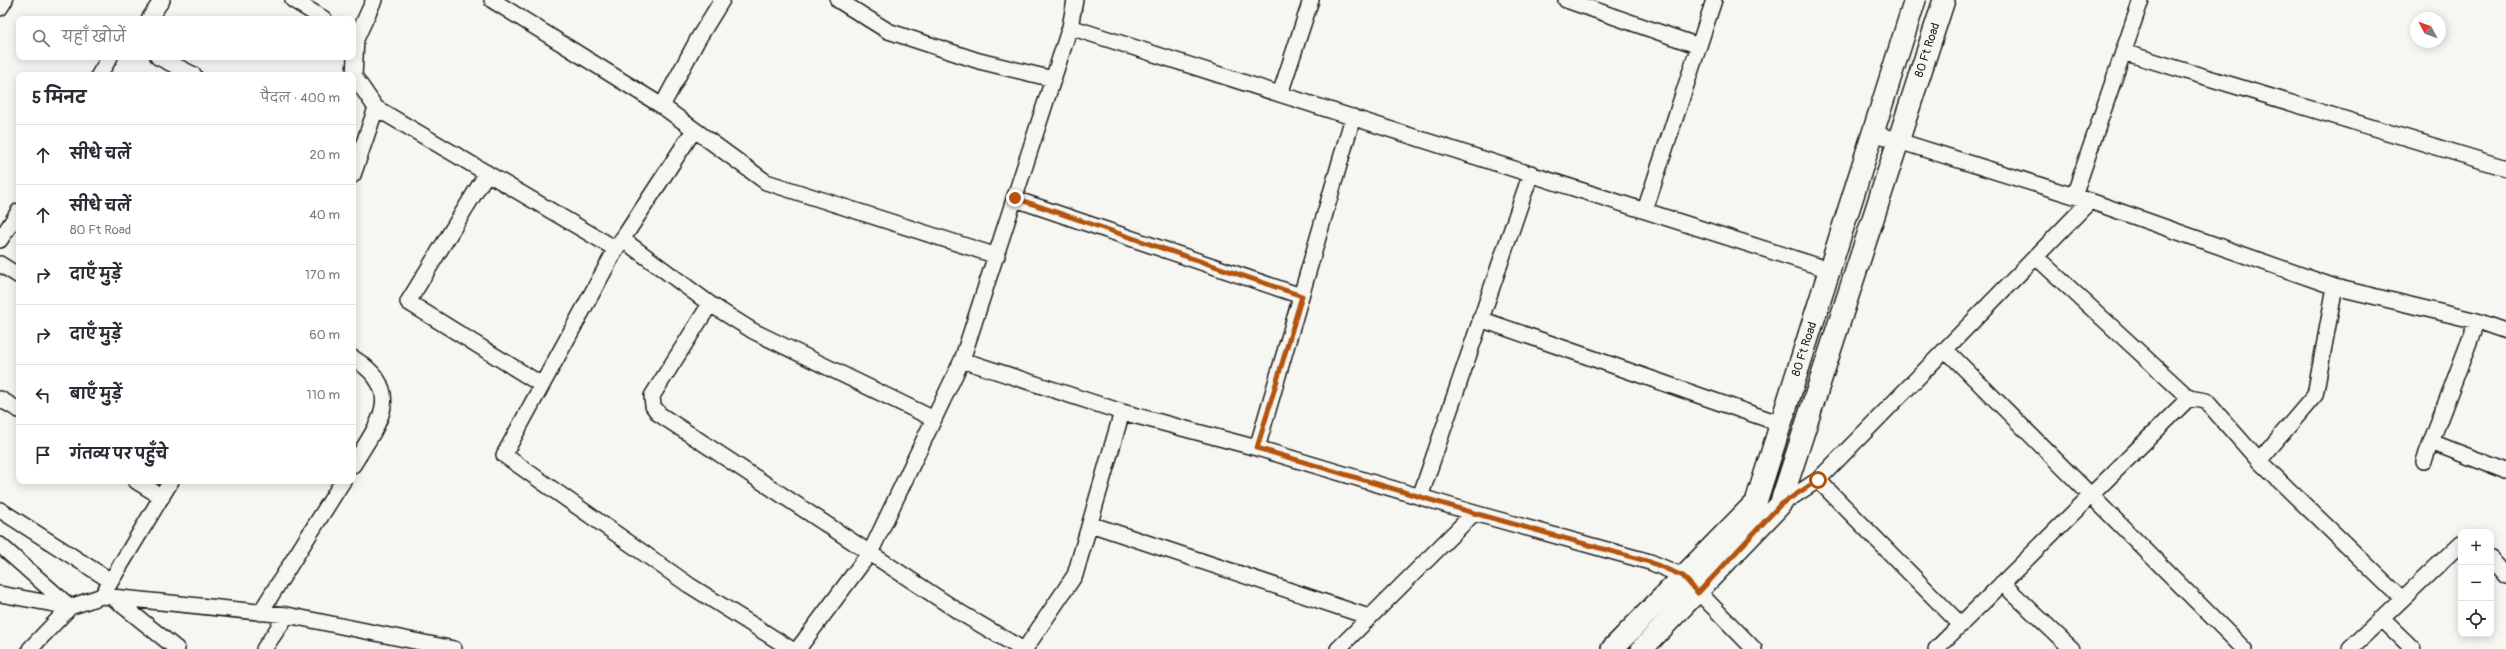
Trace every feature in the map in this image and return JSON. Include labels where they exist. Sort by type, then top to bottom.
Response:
[{"type":"main road","name":"80 Ft Road","points":[[1612,649],[1756,502],[1915,0]]},
{"type":"main road","name":"80 Ft Road","points":[[1642,649],[1698,593],[1780,505],[1897,140],[1944,0]]},
{"type":"street","points":[[0,8],[5,0]]},
{"type":"street","points":[[151,16],[162,0]]},
{"type":"street","points":[[293,0],[319,16]]},
{"type":"street","points":[[356,34],[374,0]]},
{"type":"street","points":[[492,0],[662,106],[766,182],[997,256]]},
{"type":"street","points":[[662,106],[698,39],[722,0]]},
{"type":"street","points":[[838,0],[888,31],[979,61],[1053,79]]},
{"type":"street","points":[[798,649],[870,551],[962,360],[997,256],[1070,27],[1075,0]]},
{"type":"street","points":[[1280,94],[1311,0]]},
{"type":"street","points":[[1566,0],[1699,46]]},
{"type":"street","points":[[1645,210],[1714,0]]},
{"type":"street","points":[[2074,196],[2141,0]]},
{"type":"street","points":[[1070,27],[1531,173],[1830,270]]},
{"type":"street","points":[[2123,52],[2506,168]]},
{"type":"street","points":[[100,72],[108,60]]},
{"type":"street","points":[[164,60],[188,72]]},
{"type":"street","points":[[354,60],[354,72]]},
{"type":"street","points":[[356,79],[376,108],[487,173],[619,244],[753,331],[934,419]]},
{"type":"street","points":[[356,164],[376,108]]},
{"type":"street","points":[[1257,448],[1353,117]]},
{"type":"street","points":[[694,130],[619,244],[504,455],[689,585],[792,649]]},
{"type":"street","points":[[1873,133],[2090,201],[2335,287],[2477,321],[2506,331]]},
{"type":"street","points":[[487,173],[408,302],[542,385]]},
{"type":"street","points":[[1420,497],[1531,173]]},
{"type":"street","points":[[1015,198],[1302,296]]},
{"type":"street","points":[[1780,505],[1818,480],[2090,201]]},
{"type":"street","points":[[0,240],[16,216]]},
{"type":"street","points":[[2036,257],[2189,398],[2206,401],[2259,461],[2402,599]]},
{"type":"street","points":[[0,264],[16,274]]},
{"type":"street","points":[[2259,461],[2315,395],[2335,287]]},
{"type":"street","points":[[710,304],[652,396],[653,406],[659,414],[870,551],[961,613],[1022,649]]},
{"type":"street","points":[[1480,319],[1780,424]]},
{"type":"street","points":[[2424,461],[2477,321]]},
{"type":"street","points":[[1946,350],[2244,649]]},
{"type":"street","points":[[356,360],[370,368],[383,393],[385,406],[379,422],[356,460]]},
{"type":"street","points":[[962,360],[1122,412],[1257,448],[1474,513],[1650,562],[1683,576],[1754,649]]},
{"type":"street","points":[[1936,649],[2189,398]]},
{"type":"street","points":[[0,399],[16,408]]},
{"type":"street","points":[[1025,649],[1075,575],[1122,412]]},
{"type":"street","points":[[2431,442],[2506,471]]},
{"type":"street","points":[[1818,480],[1961,625]]},
{"type":"street","points":[[141,484],[162,497]]},
{"type":"street","points":[[107,596],[110,581],[170,484]]},
{"type":"street","points":[[260,613],[341,484]]},
{"type":"street","points":[[0,510],[110,581]]},
{"type":"street","points":[[1338,649],[1474,513]]},
{"type":"street","points":[[1090,524],[1369,617]]},
{"type":"street","points":[[0,545],[70,607]]},
{"type":"street","points":[[2350,649],[2458,546]]},
{"type":"street","points":[[2494,562],[2506,576]]},
{"type":"street","points":[[2002,583],[2072,649]]},
{"type":"street","points":[[0,594],[70,607],[107,596],[287,615],[393,643],[454,649]]},
{"type":"street","points":[[107,596],[177,649]]},
{"type":"street","points":[[30,649],[70,607]]},
{"type":"street","points":[[264,649],[287,615]]},
{"type":"street","points":[[2381,618],[2413,649]]},
{"type":"route","points":[[1015,198],[1302,296],[1257,448],[1474,513],[1650,562],[1683,576],[1698,593],[1780,505],[1818,480]]}]
